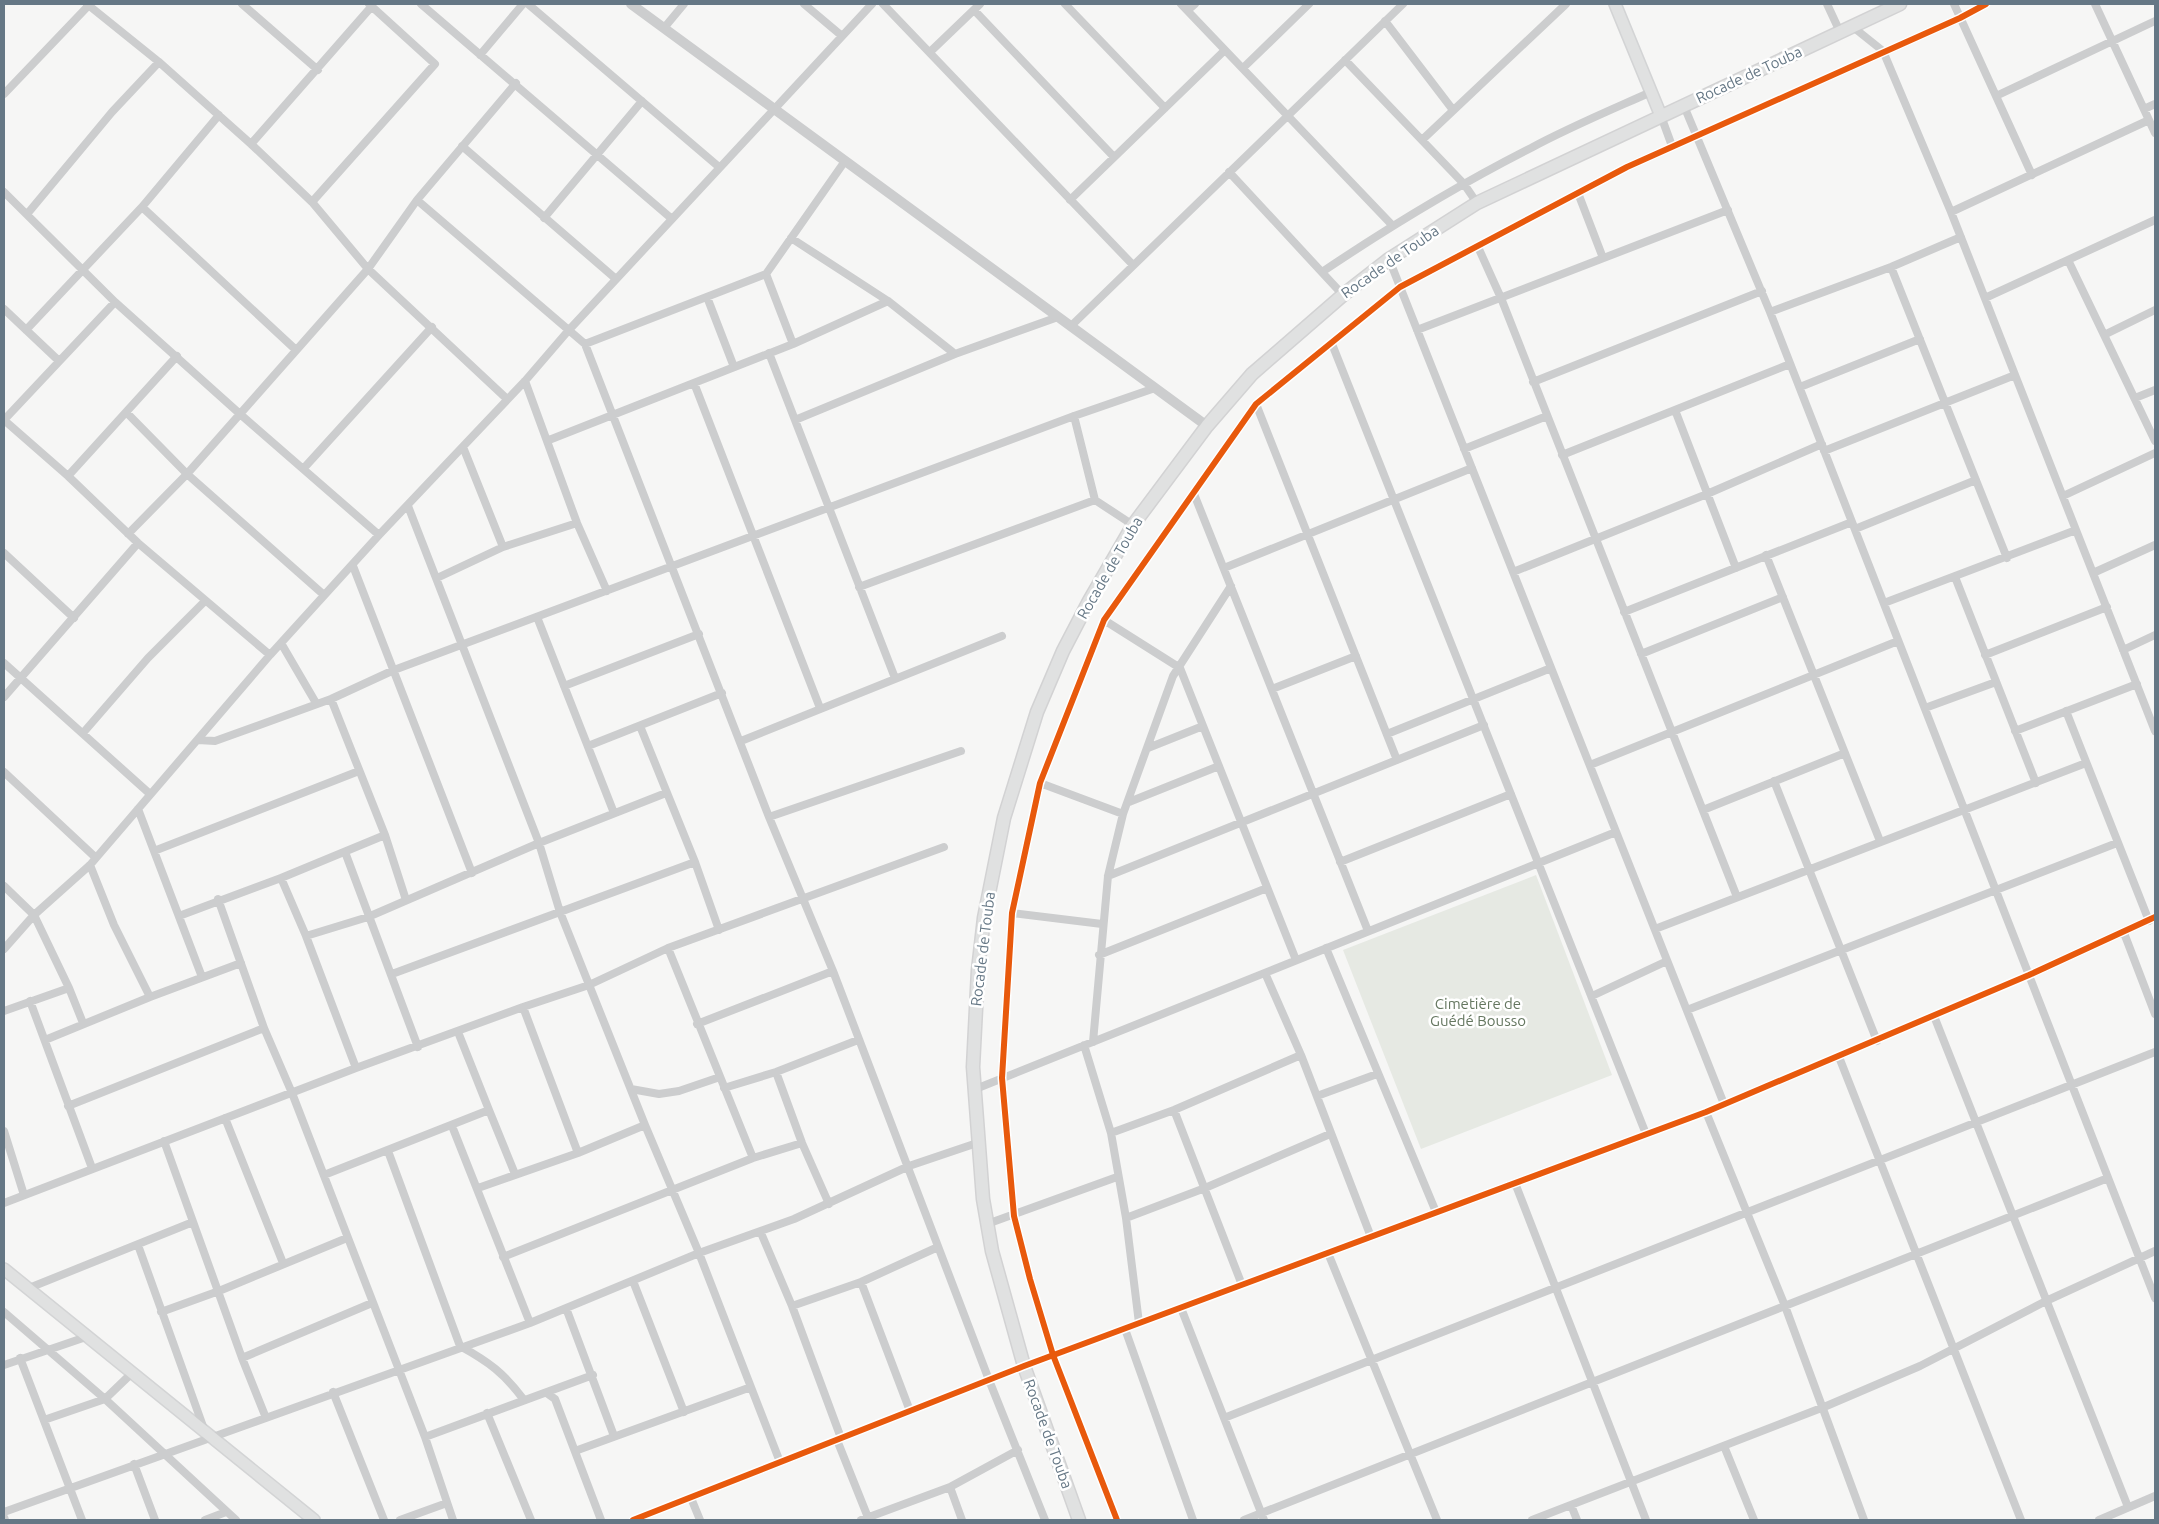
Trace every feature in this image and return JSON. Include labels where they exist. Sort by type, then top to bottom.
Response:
[{"type":"main road","points":[[1616,4],[1661,116]]},
{"type":"main road","name":"Rocade de Touba","points":[[1079,1520],[1010,1324],[987,1224],[972,1090],[978,970],[984,918],[1004,818],[1037,712],[1063,651],[1089,600],[1133,525],[1207,426],[1252,374],[1343,295],[1389,259],[1477,204],[1900,4]]},
{"type":"main road","points":[[6,1274],[29,1288],[86,1337],[314,1520]]},
{"type":"street","points":[[4,94],[89,4],[251,144],[312,202],[368,269],[507,399]]},
{"type":"street","points":[[242,4],[318,70]]},
{"type":"street","points":[[421,4],[516,83],[672,219]]},
{"type":"street","points":[[480,55],[524,4]]},
{"type":"street","points":[[528,4],[719,168]]},
{"type":"street","points":[[631,4],[1207,426]]},
{"type":"street","points":[[664,28],[684,4]]},
{"type":"street","points":[[804,4],[842,36]]},
{"type":"street","points":[[4,949],[34,915],[90,866],[95,857],[324,595],[525,381],[568,331],[872,4]]},
{"type":"street","points":[[884,4],[1133,265]]},
{"type":"street","points":[[1065,4],[1165,108]]},
{"type":"street","points":[[1181,4],[1392,225]]},
{"type":"street","points":[[1188,10],[1195,4]]},
{"type":"street","points":[[1242,68],[1309,4]]},
{"type":"street","points":[[1071,326],[1403,4]]},
{"type":"street","points":[[1422,140],[1566,4]]},
{"type":"street","points":[[1827,4],[1840,32]]},
{"type":"street","points":[[1954,4],[2032,174]]},
{"type":"street","points":[[1117,1520],[1053,1355],[1030,1279],[1014,1216],[1002,1078],[1012,914],[1040,783],[1104,620],[1256,404],[1400,287],[1627,167],[1960,18],[1986,4]]},
{"type":"street","points":[[2094,4],[2155,134]]},
{"type":"street","points":[[251,144],[318,70],[371,5],[435,64],[312,202]]},
{"type":"street","points":[[930,52],[977,7],[1114,157]]},
{"type":"street","points":[[1385,21],[1453,110]]},
{"type":"street","points":[[1996,96],[2155,21]]},
{"type":"street","points":[[1853,27],[1883,51],[1962,238],[2155,731]]},
{"type":"street","points":[[1070,200],[1225,50]]},
{"type":"street","points":[[1345,60],[1464,184],[1477,204]]},
{"type":"street","points":[[28,214],[112,112],[158,62]]},
{"type":"street","points":[[128,534],[187,474],[368,269],[417,200],[516,83]]},
{"type":"street","points":[[1322,272],[1392,225],[1464,184],[1532,147],[1651,92]]},
{"type":"street","points":[[544,218],[642,101]]},
{"type":"street","points":[[2144,109],[2155,104]]},
{"type":"street","points":[[1684,106],[1762,291],[1800,387],[2155,1298]]},
{"type":"street","points":[[26,330],[142,207],[219,115]]},
{"type":"street","points":[[1661,116],[1672,146]]},
{"type":"street","points":[[1951,212],[2149,120]]},
{"type":"street","points":[[462,146],[616,279]]},
{"type":"street","points":[[585,344],[766,274],[845,161]]},
{"type":"street","points":[[1229,172],[1343,295]]},
{"type":"street","points":[[4,192],[115,302],[379,535]]},
{"type":"street","points":[[1578,193],[1603,258]]},
{"type":"street","points":[[417,200],[585,344],[673,566],[769,817],[833,971],[858,1040],[909,1166],[989,1380],[1045,1520]]},
{"type":"street","points":[[142,207],[296,350]]},
{"type":"street","points":[[1417,330],[1728,210]]},
{"type":"street","points":[[1985,298],[2155,220]]},
{"type":"street","points":[[791,238],[888,301],[955,354]]},
{"type":"street","points":[[1770,312],[1891,267],[1962,238]]},
{"type":"street","points":[[1478,247],[1501,298],[1737,897]]},
{"type":"street","points":[[1389,259],[1724,1104]]},
{"type":"street","points":[[2068,260],[2155,441]]},
{"type":"street","points":[[1891,267],[2007,558]]},
{"type":"street","points":[[766,274],[793,344]]},
{"type":"street","points":[[1533,382],[1762,291]]},
{"type":"street","points":[[707,297],[734,367]]},
{"type":"street","points":[[548,440],[793,344],[888,301]]},
{"type":"street","points":[[115,302],[4,420],[68,476],[128,534],[270,655]]},
{"type":"street","points":[[4,309],[59,361]]},
{"type":"street","points":[[2104,335],[2155,310]]},
{"type":"street","points":[[795,420],[955,354],[1058,317]]},
{"type":"street","points":[[304,468],[432,327]]},
{"type":"street","points":[[1800,387],[1920,339]]},
{"type":"street","points":[[1332,344],[1646,1134]]},
{"type":"street","points":[[769,353],[895,678]]},
{"type":"street","points":[[68,476],[177,356]]},
{"type":"street","points":[[1562,455],[1790,364]]},
{"type":"street","points":[[1513,572],[1823,448],[2016,375]]},
{"type":"street","points":[[525,381],[577,523],[607,591]]},
{"type":"street","points":[[694,383],[820,708]]},
{"type":"street","points":[[198,740],[215,741],[331,699],[394,670],[1074,416],[1155,388]]},
{"type":"street","points":[[2135,398],[2155,390]]},
{"type":"street","points":[[1256,404],[1397,760]]},
{"type":"street","points":[[1675,410],[1736,568]]},
{"type":"street","points":[[126,412],[187,474],[324,595]]},
{"type":"street","points":[[1074,416],[1095,500],[1133,525]]},
{"type":"street","points":[[1464,449],[1547,416]]},
{"type":"street","points":[[463,447],[503,547]]},
{"type":"street","points":[[2063,496],[2155,453]]},
{"type":"street","points":[[1224,568],[1472,468]]},
{"type":"street","points":[[1624,612],[1766,555],[1854,526],[1976,480]]},
{"type":"street","points":[[1194,494],[1368,931]]},
{"type":"street","points":[[859,586],[1095,500]]},
{"type":"street","points":[[408,506],[539,843],[560,912],[645,1125],[699,1253],[780,1462]]},
{"type":"street","points":[[437,578],[503,547],[577,523]]},
{"type":"street","points":[[1884,603],[2007,558],[2076,530]]},
{"type":"street","points":[[4,697],[138,542]]},
{"type":"street","points":[[2093,573],[2155,545]]},
{"type":"street","points":[[4,553],[74,618]]},
{"type":"street","points":[[1766,555],[1880,841]]},
{"type":"street","points":[[353,566],[472,873]]},
{"type":"street","points":[[1955,577],[2036,783]]},
{"type":"street","points":[[1092,1042],[1108,876],[1123,814],[1129,802],[1173,676],[1180,668],[1231,586]]},
{"type":"street","points":[[1641,654],[1783,597]]},
{"type":"street","points":[[83,733],[148,658],[205,601]]},
{"type":"street","points":[[1986,655],[2106,607]]},
{"type":"street","points":[[537,617],[614,814]]},
{"type":"street","points":[[1104,620],[1180,668],[1296,960]]},
{"type":"street","points":[[564,686],[698,634]]},
{"type":"street","points":[[2123,650],[2155,635]]},
{"type":"street","points":[[741,741],[1002,636]]},
{"type":"street","points":[[1590,765],[1898,641]]},
{"type":"street","points":[[281,643],[316,703]]},
{"type":"street","points":[[1272,689],[1356,656]]},
{"type":"street","points":[[4,663],[150,794]]},
{"type":"street","points":[[1387,734],[1551,668]]},
{"type":"street","points":[[1925,708],[1996,682]]},
{"type":"street","points":[[2015,731],[2137,684]]},
{"type":"street","points":[[588,746],[722,693]]},
{"type":"street","points":[[331,699],[385,836],[406,900]]},
{"type":"street","points":[[633,1520],[1024,1366],[1706,1112],[2029,975],[2152,919],[2118,843],[2066,711]]},
{"type":"street","points":[[640,726],[695,862],[719,930]]},
{"type":"street","points":[[1148,748],[1203,726]]},
{"type":"street","points":[[1108,876],[1484,726]]},
{"type":"street","points":[[769,817],[961,751]]},
{"type":"street","points":[[1703,810],[1845,753]]},
{"type":"street","points":[[1655,929],[2086,763]]},
{"type":"street","points":[[1129,802],[1219,766]]},
{"type":"street","points":[[154,851],[359,771]]},
{"type":"street","points":[[4,772],[95,857]]},
{"type":"street","points":[[1774,781],[1877,1040]]},
{"type":"street","points":[[1040,783],[1123,814]]},
{"type":"street","points":[[306,936],[368,917],[539,843],[666,793]]},
{"type":"street","points":[[1340,862],[1511,794]]},
{"type":"street","points":[[138,809],[202,977]]},
{"type":"street","points":[[972,1090],[1616,832]]},
{"type":"street","points":[[179,916],[218,899],[281,878],[385,836]]},
{"type":"street","points":[[1687,1010],[2118,843]]},
{"type":"street","points":[[4,1203],[356,1068],[589,985],[668,948],[944,847]]},
{"type":"street","points":[[345,852],[418,1047]]},
{"type":"street","points":[[392,974],[695,862]]},
{"type":"street","points":[[90,866],[114,925],[150,997]]},
{"type":"street","points":[[281,878],[306,936],[356,1068]]},
{"type":"street","points":[[4,886],[34,915],[69,988],[83,1023]]},
{"type":"street","points":[[1099,955],[1267,888]]},
{"type":"street","points":[[218,899],[264,1028],[324,1175],[425,1438],[453,1520]]},
{"type":"street","points":[[1012,914],[1102,924]]},
{"type":"street","points":[[2124,933],[2155,1014]]},
{"type":"street","points":[[668,948],[753,1158]]},
{"type":"street","points":[[1326,948],[1436,1212]]},
{"type":"street","points":[[1592,996],[1667,961]]},
{"type":"street","points":[[45,1040],[83,1023],[242,963]]},
{"type":"street","points":[[698,1024],[833,971]]},
{"type":"street","points":[[1265,973],[1301,1055],[1371,1237]]},
{"type":"street","points":[[4,1011],[69,988]]},
{"type":"street","points":[[30,1001],[92,1168]]},
{"type":"street","points":[[523,1007],[578,1153]]},
{"type":"street","points":[[1934,1016],[2128,1507]]},
{"type":"street","points":[[68,1106],[264,1028]]},
{"type":"street","points":[[458,1032],[515,1174]]},
{"type":"street","points":[[724,1088],[776,1072],[858,1040]]},
{"type":"street","points":[[1084,1045],[1111,1133],[1117,1177],[1126,1218],[1139,1323]]},
{"type":"street","points":[[1224,1418],[2155,1052]]},
{"type":"street","points":[[1111,1133],[1174,1110],[1301,1055]]},
{"type":"street","points":[[1839,1057],[2021,1520]]},
{"type":"street","points":[[776,1072],[802,1144],[829,1204]]},
{"type":"street","points":[[1317,1096],[1377,1074]]},
{"type":"street","points":[[631,1089],[659,1094],[679,1091],[720,1077]]},
{"type":"street","points":[[324,1175],[490,1110]]},
{"type":"street","points":[[1174,1110],[1242,1285]]},
{"type":"street","points":[[1706,1112],[1785,1306],[1824,1407],[1864,1520]]},
{"type":"street","points":[[224,1118],[283,1263]]},
{"type":"street","points":[[478,1188],[578,1153],[645,1125]]},
{"type":"street","points":[[452,1126],[530,1323]]},
{"type":"street","points":[[4,1131],[24,1195]]},
{"type":"street","points":[[1126,1218],[1205,1188],[1330,1134]]},
{"type":"street","points":[[164,1141],[242,1358],[266,1418]]},
{"type":"street","points":[[4,1512],[208,1435],[266,1418],[460,1346],[530,1323],[699,1253],[761,1233],[829,1204],[909,1166],[977,1143]]},
{"type":"street","points":[[503,1257],[753,1158],[802,1144]]},
{"type":"street","points":[[388,1151],[460,1346],[485,1360],[507,1377],[524,1400]]},
{"type":"street","points":[[987,1224],[1014,1216],[1117,1177]]},
{"type":"street","points":[[1244,1520],[1262,1517],[1410,1454],[2108,1178]]},
{"type":"street","points":[[1515,1183],[1646,1520]]},
{"type":"street","points":[[29,1288],[192,1222]]},
{"type":"street","points":[[761,1233],[792,1306],[866,1519],[950,1487],[1018,1450]]},
{"type":"street","points":[[161,1312],[219,1291],[347,1238]]},
{"type":"street","points":[[138,1245],[161,1312],[208,1435]]},
{"type":"street","points":[[792,1306],[861,1282],[938,1246]]},
{"type":"street","points":[[1532,1520],[1824,1407],[1920,1366],[2046,1301],[2155,1250]]},
{"type":"street","points":[[1328,1253],[1437,1520]]},
{"type":"street","points":[[633,1281],[684,1412]]},
{"type":"street","points":[[861,1282],[910,1411]]},
{"type":"street","points":[[242,1358],[372,1303]]},
{"type":"street","points":[[566,1308],[593,1375],[614,1436]]},
{"type":"street","points":[[1181,1308],[1262,1517]]},
{"type":"street","points":[[4,1312],[106,1399],[236,1520]]},
{"type":"street","points":[[1125,1329],[1194,1520]]},
{"type":"street","points":[[4,1364],[86,1337]]},
{"type":"street","points":[[20,1358],[82,1520]]},
{"type":"street","points":[[44,1420],[106,1399],[132,1373]]},
{"type":"street","points":[[425,1438],[488,1412],[548,1394],[593,1375]]},
{"type":"street","points":[[576,1451],[751,1387]]},
{"type":"street","points":[[334,1392],[384,1520]]},
{"type":"street","points":[[548,1394],[555,1399],[601,1520]]},
{"type":"street","points":[[488,1412],[531,1520]]},
{"type":"street","points":[[1724,1446],[1754,1520]]},
{"type":"street","points":[[134,1464],[155,1520]]},
{"type":"street","points":[[950,1487],[962,1520]]},
{"type":"street","points":[[2099,1520],[2155,1496]]},
{"type":"street","points":[[691,1498],[700,1520]]},
{"type":"street","points":[[400,1520],[447,1503]]},
{"type":"street","points":[[1572,1505],[1577,1520]]},
{"type":"street","points":[[205,1520],[226,1512]]},
{"type":"green space","name":"Cimetière de Guédé Bousso","points":[[1536,875],[1612,1075],[1421,1149],[1343,950]]},
{"type":"cycle path","points":[[1117,1520],[1053,1355],[1030,1279],[1014,1216],[1002,1078],[1012,913],[1040,783],[1104,620],[1256,404],[1400,287],[1627,167],[1960,18],[1986,4]]},
{"type":"cycle path","points":[[633,1520],[1024,1366],[1706,1112],[2029,975],[2155,917]]}]
